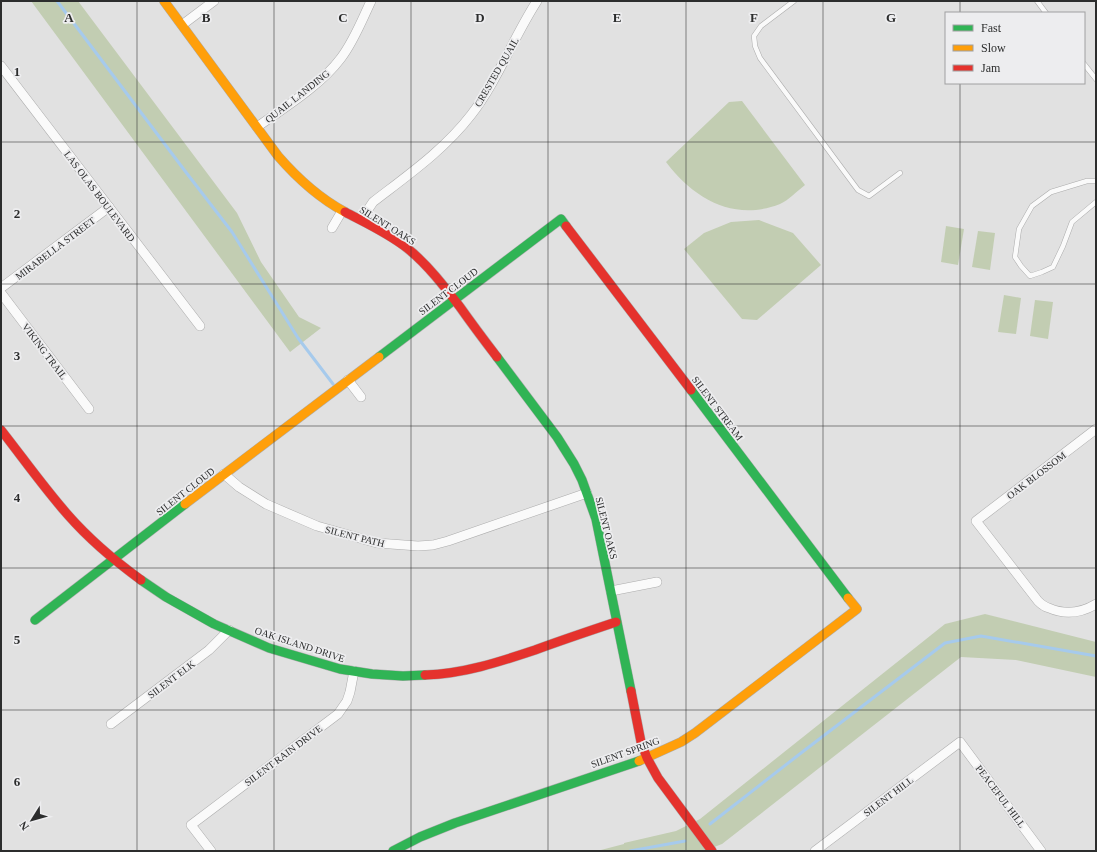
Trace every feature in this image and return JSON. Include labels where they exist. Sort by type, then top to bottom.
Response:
[{"type":"street","name":"SILENT OAKS","points":[[164,1],[278,156],[296,176],[309,189],[325,200],[342,211],[363,220],[400,243],[417,256],[454,300],[568,453],[580,476],[596,519],[641,742],[647,758],[667,792],[712,851]]},
{"type":"street","points":[[182,25],[214,1]]},
{"type":"street","name":"QUAIL LANDING","points":[[257,127],[312,87],[341,59],[371,1]]},
{"type":"street","name":"CRESTED QUAIL","points":[[363,220],[367,210],[373,202],[430,158],[452,137],[471,114],[484,96],[525,18],[537,1]]},
{"type":"street","name":"LAS OLAS BOULEVARD","points":[[1,66],[200,326]]},
{"type":"street","name":"MIRABELLA STREET","points":[[1,288],[109,207]]},
{"type":"street","points":[[332,228],[342,211]]},
{"type":"street","name":"SILENT CLOUD","points":[[34,620],[561,219]]},
{"type":"street","name":"SILENT STREAM","points":[[561,219],[857,609]]},
{"type":"street","name":"VIKING TRAIL","points":[[1,293],[89,409]]},
{"type":"street","points":[[348,380],[361,397]]},
{"type":"street","name":"OAK ISLAND DRIVE","points":[[1,430],[52,497],[67,514],[84,532],[115,559],[166,597],[214,624],[269,648],[340,669],[372,674],[403,676],[435,675],[496,663],[616,622]]},
{"type":"street","name":"OAK BLOSSOM","points":[[1096,430],[976,521],[1038,602],[1048,608],[1068,612],[1088,609],[1096,604]]},
{"type":"street","name":"SILENT PATH","points":[[224,474],[239,487],[266,504],[317,526],[377,543],[418,546],[448,541],[587,493]]},
{"type":"street","points":[[611,592],[657,582]]},
{"type":"street","name":"SILENT SPRING","points":[[393,851],[420,837],[455,822],[647,758],[681,742],[695,733],[857,609]]},
{"type":"street","name":"SILENT ELK","points":[[111,724],[209,650],[229,630]]},
{"type":"street","name":"SILENT RAIN DRIVE","points":[[211,851],[191,825],[338,714],[347,701],[354,671]]},
{"type":"street","name":"SILENT HILL","points":[[816,851],[960,742]]},
{"type":"street","name":"PEACEFUL HILL","points":[[960,742],[1041,851]]},
{"type":"lane","points":[[794,1],[761,26],[754,36],[755,46],[760,58],[858,190],[869,196],[900,173]]},
{"type":"lane","points":[[1037,1],[1045,12]]},
{"type":"lane","points":[[1085,65],[1096,79]]},
{"type":"lane","points":[[1096,181],[1086,181],[1051,192],[1032,206],[1019,229],[1015,257],[1030,276],[1053,267],[1072,222],[1096,202]]},
{"type":"green space","points":[[31,1],[78,1],[237,213],[261,262],[299,317],[321,328],[290,352]]},
{"type":"green space","points":[[742,101],[805,185],[790,198],[780,204],[763,209],[747,210],[716,204],[689,187],[666,162],[729,102]]},
{"type":"green space","points":[[759,220],[793,233],[821,265],[757,320],[742,319],[684,249],[704,233],[731,222]]},
{"type":"green space","points":[[946,226],[964,229],[958,265],[941,262]]},
{"type":"green space","points":[[978,231],[995,233],[990,270],[972,267]]},
{"type":"green space","points":[[1004,295],[1021,298],[1016,334],[998,332]]},
{"type":"green space","points":[[1035,300],[1053,302],[1048,339],[1030,336]]},
{"type":"green space","points":[[985,614],[1096,642],[1096,677],[1016,660],[961,657],[722,844],[704,851],[597,851],[676,831],[700,819],[945,624]]},
{"type":"waterway","points":[[57,1],[232,232],[298,338],[333,384]]},
{"type":"waterway","points":[[710,824],[945,643],[981,636],[1096,656]]},
{"type":"waterway","points":[[630,851],[685,841]]},
{"type":"traffic: fast","points":[[379,357],[561,219],[566,226]]},
{"type":"traffic: fast","points":[[497,357],[557,437],[582,480],[596,519],[631,691]]},
{"type":"traffic: fast","points":[[691,390],[848,598]]},
{"type":"traffic: fast","points":[[35,620],[185,504]]},
{"type":"traffic: fast","points":[[141,580],[166,597],[214,624],[269,648],[340,669],[372,674],[403,676],[425,675]]},
{"type":"traffic: fast","points":[[393,851],[420,837],[455,823],[639,761]]},
{"type":"traffic: slow","points":[[164,1],[278,156],[309,187],[326,201],[345,212]]},
{"type":"traffic: slow","points":[[185,504],[379,357]]},
{"type":"traffic: slow","points":[[639,761],[681,742],[695,733],[857,609],[848,598]]},
{"type":"traffic: jam","points":[[345,212],[377,228],[407,248],[421,261],[448,291],[497,357]]},
{"type":"traffic: jam","points":[[566,226],[691,390]]},
{"type":"traffic: jam","points":[[1,430],[50,494],[76,524],[103,549],[141,580]]},
{"type":"traffic: jam","points":[[425,675],[467,670],[494,663],[616,622]]},
{"type":"traffic: jam","points":[[631,691],[641,742],[647,758],[658,778],[712,851]]}]
